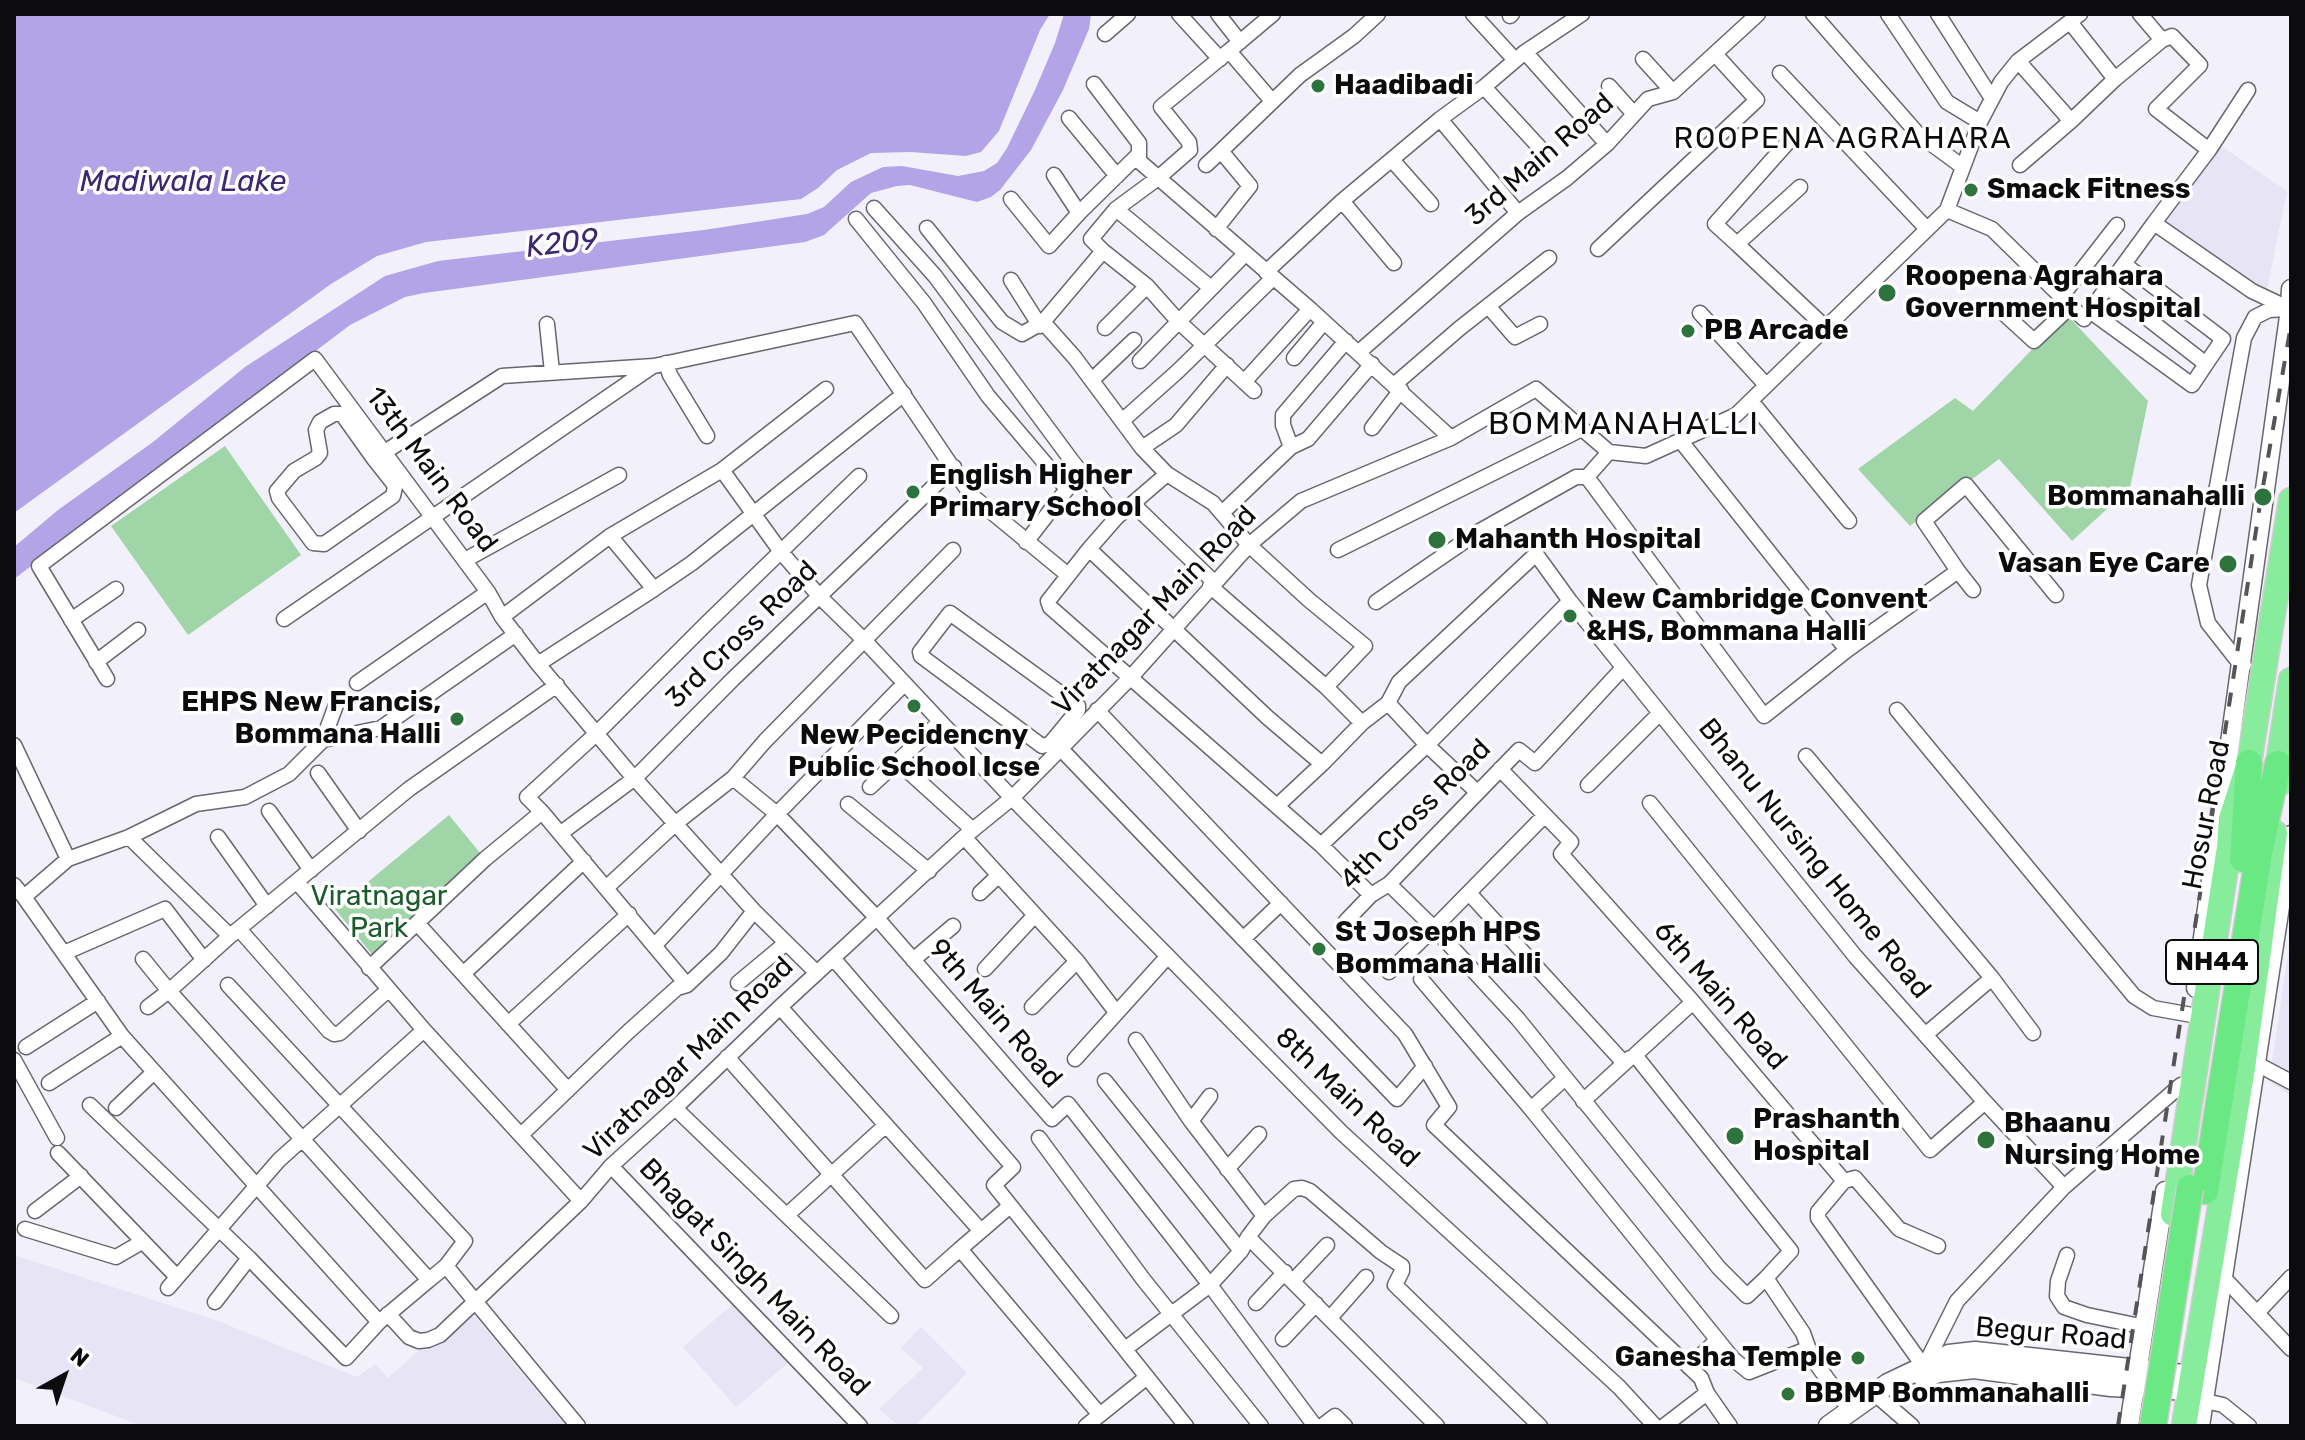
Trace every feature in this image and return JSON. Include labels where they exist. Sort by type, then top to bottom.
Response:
[{"type":"highway","name":"Hosur Road","points":[[2141,1426],[2142,1379],[2208,989],[2231,819],[2249,763],[2253,667],[2291,500]]},
{"type":"highway","name":"NH44","points":[[2184,1426],[2195,1389],[2243,1068],[2280,793],[2278,764],[2291,680]]},
{"type":"highway","points":[[2168,1426],[2197,1189],[2245,846],[2249,763]]},
{"type":"highway","points":[[2153,1426],[2278,764]]},
{"type":"main road","name":"Begur Road","points":[[1848,1418],[1888,1384],[1949,1355],[1975,1352],[2112,1366],[2142,1379]]},
{"type":"main road","name":"Begur Road","points":[[1829,1426],[1938,1372],[1974,1368],[2111,1386],[2142,1379]]},
{"type":"main road","points":[[2142,1379],[2195,1389]]},
{"type":"street","points":[[1105,34],[1128,14]]},
{"type":"street","points":[[1179,14],[1229,51],[1272,101]]},
{"type":"street","points":[[1218,14],[1229,51]]},
{"type":"street","points":[[1206,165],[1300,75],[1354,36],[1378,14]]},
{"type":"street","points":[[1473,14],[1520,56],[1607,144]]},
{"type":"street","points":[[1122,421],[1205,345],[1342,201],[1520,56],[1582,14]]},
{"type":"street","name":"3rd Main Road","points":[[1359,352],[1518,213],[1607,144],[1648,99],[1673,92],[1758,14]]},
{"type":"street","points":[[1813,14],[1918,134],[1963,167]]},
{"type":"street","points":[[1888,14],[1947,102],[1980,122]]},
{"type":"street","points":[[1938,14],[1991,97]]},
{"type":"street","points":[[2140,14],[2162,40]]},
{"type":"street","points":[[1264,17],[1229,51],[1161,107],[1189,142],[1190,150],[1116,209],[1091,239],[1147,286],[1179,322],[1249,387],[1310,309]]},
{"type":"street","points":[[1376,602],[1478,532],[1576,477],[1587,477],[1609,452],[1646,456],[1736,415],[1947,210],[1991,97],[2018,61],[2075,18],[2115,79]]},
{"type":"street","points":[[2020,165],[2115,79],[2162,40],[2172,36],[2200,65],[2156,109],[2209,150]]},
{"type":"street","points":[[1598,249],[1757,100],[1715,54]]},
{"type":"street","points":[[1643,59],[1673,92]]},
{"type":"street","points":[[2018,61],[2071,121]]},
{"type":"street","points":[[1780,73],[1927,229]]},
{"type":"street","points":[[1094,84],[1139,143],[1139,161],[1359,352],[1451,438]]},
{"type":"street","points":[[1609,86],[1634,114]]},
{"type":"street","points":[[1484,87],[1541,149]]},
{"type":"street","points":[[1947,210],[1992,229],[2084,319],[2209,150],[2248,90]]},
{"type":"street","points":[[1069,118],[1117,176]]},
{"type":"street","points":[[1440,119],[1518,213]]},
{"type":"street","points":[[1788,142],[1715,224],[1826,328]]},
{"type":"street","points":[[1216,229],[1250,186],[1221,151]]},
{"type":"street","points":[[1011,199],[1049,246],[1139,154]]},
{"type":"street","points":[[1393,161],[1431,204]]},
{"type":"street","points":[[1054,175],[1079,213]]},
{"type":"street","points":[[1737,244],[1800,187]]},
{"type":"street","points":[[1342,201],[1394,263]]},
{"type":"street","points":[[874,208],[935,276],[1117,517]]},
{"type":"street","points":[[1116,209],[1211,288]]},
{"type":"street","points":[[856,219],[924,303],[988,396],[1067,489],[1026,542]]},
{"type":"street","points":[[2154,223],[2252,291],[2291,309]]},
{"type":"street","points":[[1999,309],[2034,341],[2066,301],[2117,225]]},
{"type":"street","points":[[927,228],[1002,322],[1022,334],[1041,324],[1103,251]]},
{"type":"street","points":[[1140,361],[1245,254]]},
{"type":"street","points":[[1372,428],[1398,387],[1488,306],[1549,258]]},
{"type":"street","points":[[2090,311],[2192,385],[2223,339],[2124,264]]},
{"type":"street","points":[[1011,280],[1041,324],[1092,380],[1142,448],[1167,474],[1213,503],[1249,545],[1365,646],[1326,687]]},
{"type":"street","points":[[1105,328],[1147,286]]},
{"type":"street","points":[[2107,287],[2206,364]]},
{"type":"street","points":[[2129,1426],[2142,1379],[2145,1327],[2181,1085],[2253,667],[2291,289]]},
{"type":"street","points":[[1488,306],[1515,337],[1540,324]]},
{"type":"street","points":[[2253,667],[2208,623],[2199,585],[2244,338],[2255,317],[2269,310],[2291,309]]},
{"type":"street","points":[[1700,313],[1766,385]]},
{"type":"street","points":[[1294,358],[1324,322]]},
{"type":"street","points":[[380,456],[502,376],[660,365],[855,323],[971,495],[1068,575]]},
{"type":"street","points":[[547,324],[552,372]]},
{"type":"street","points":[[1092,380],[1134,340]]},
{"type":"street","points":[[1291,447],[1283,425],[1283,415],[1346,341]]},
{"type":"street","name":"13th Main Road","points":[[107,679],[39,566],[315,359],[380,456],[433,517],[538,664],[596,734],[754,911],[817,973]]},
{"type":"street","points":[[1222,513],[1291,447],[1308,439],[1372,364]]},
{"type":"street","points":[[660,365],[670,375],[707,436]]},
{"type":"street","points":[[284,619],[660,365]]},
{"type":"street","points":[[1142,448],[1176,425],[1227,365]]},
{"type":"street","points":[[502,617],[610,536],[722,470],[826,389]]},
{"type":"street","name":"Viratnagar Main Road","points":[[19,891],[122,1036],[256,1187],[384,1318],[409,1337],[428,1340],[440,1335],[581,1201],[611,1166],[876,917],[1012,798],[1064,739],[1131,677],[1249,545],[1301,501],[1451,438],[1536,389],[1609,452]]},
{"type":"street","points":[[538,664],[692,563],[904,394]]},
{"type":"street","points":[[1751,401],[1849,521]]},
{"type":"street","points":[[334,414],[342,414],[380,456],[395,487],[393,496],[324,544],[313,543],[277,491],[294,471],[320,453],[316,430],[320,422],[334,414]]},
{"type":"street","points":[[1338,550],[1582,429]]},
{"type":"street","points":[[1680,440],[1847,650]]},
{"type":"street","name":"3rd Cross Road","points":[[561,833],[635,778],[733,679],[954,467]]},
{"type":"street","name":"8th Main Road","points":[[722,470],[781,552],[820,597],[1012,798],[1341,1132],[1619,1387],[1655,1426]]},
{"type":"street","points":[[1167,474],[1117,517],[1048,601],[1050,607],[1321,845],[1371,895]]},
{"type":"street","points":[[465,560],[619,475]]},
{"type":"street","points":[[687,985],[561,833],[527,797],[596,734],[859,476]]},
{"type":"street","points":[[1587,477],[1764,716],[1847,650],[1958,571]]},
{"type":"street","points":[[1973,590],[1924,521],[1966,485],[2056,595]]},
{"type":"street","points":[[1133,504],[1212,584],[1362,723]]},
{"type":"street","points":[[610,536],[654,589]]},
{"type":"street","points":[[1089,549],[1267,717],[1322,764]]},
{"type":"street","points":[[606,888],[676,823],[733,778],[765,741],[953,550]]},
{"type":"street","name":"Bhanu Nursing Home Road","points":[[1388,703],[1399,682],[1536,554],[1623,668],[1855,956],[2064,1187]]},
{"type":"street","points":[[71,620],[116,589]]},
{"type":"street","points":[[357,683],[488,592]]},
{"type":"street","points":[[1321,845],[1427,745],[1570,601]]},
{"type":"street","points":[[948,614],[954,614],[1078,706],[1064,739],[1042,746],[921,656],[920,652],[948,614]]},
{"type":"street","points":[[96,662],[138,630]]},
{"type":"street","points":[[323,740],[381,728],[516,634]]},
{"type":"street","name":"4th Cross Road","points":[[1346,921],[1371,895],[1389,884],[1519,750],[1535,763],[1623,668]]},
{"type":"street","points":[[654,946],[904,684]]},
{"type":"street","points":[[148,1007],[409,789],[557,685]]},
{"type":"street","points":[[19,891],[68,859],[129,837],[196,804],[245,797],[289,774],[323,740],[339,697]]},
{"type":"street","points":[[1277,806],[1362,723],[1388,703],[1477,792]]},
{"type":"street","points":[[1097,710],[1405,1034],[1449,1107],[1434,1125],[1701,1378],[1707,1393],[1730,1426]]},
{"type":"street","points":[[1897,710],[2134,996],[2153,1008],[2192,1015]]},
{"type":"street","points":[[1588,785],[1660,713]]},
{"type":"street","points":[[870,787],[940,722]]},
{"type":"street","points":[[1064,739],[1243,939],[1397,1099],[1425,1066]]},
{"type":"street","points":[[14,745],[68,859]]},
{"type":"street","points":[[1806,756],[1992,978],[2033,1033]]},
{"type":"street","points":[[898,762],[968,834],[999,875],[1077,961],[1116,1012]]},
{"type":"street","points":[[1389,972],[1545,815],[1500,769]]},
{"type":"street","points":[[318,773],[359,831]]},
{"type":"street","name":"9th Main Road","points":[[733,778],[777,814],[876,917],[1052,1119],[1068,1104],[1210,1285],[1315,1426]]},
{"type":"street","points":[[1650,803],[1930,1150],[1985,1102]]},
{"type":"street","points":[[848,804],[929,871]]},
{"type":"street","points":[[269,811],[311,870]]},
{"type":"street","points":[[369,968],[485,859],[542,812]]},
{"type":"street","name":"6th Main Road","points":[[1545,815],[1571,842],[1561,854],[1693,1002],[1844,1181],[1855,1178],[1899,1229],[1938,1246]]},
{"type":"street","points":[[2200,1426],[2195,1389],[2224,1278],[2291,835]]},
{"type":"street","points":[[129,837],[234,933],[334,1034],[340,1033],[388,990]]},
{"type":"street","points":[[218,837],[267,906]]},
{"type":"street","points":[[463,974],[584,861]]},
{"type":"street","points":[[980,893],[999,875]]},
{"type":"street","points":[[297,882],[388,990],[581,1201]]},
{"type":"street","points":[[1389,884],[1518,1019],[1719,1268],[1747,1296],[1791,1251],[1630,1059],[1469,893]]},
{"type":"street","points":[[1243,939],[1281,903]]},
{"type":"street","points":[[64,953],[165,909],[204,960]]},
{"type":"street","points":[[521,1135],[677,988],[687,985],[721,953],[754,911]]},
{"type":"street","points":[[508,1024],[629,914]]},
{"type":"street","points":[[985,969],[1035,915]]},
{"type":"street","points":[[417,923],[568,1090]]},
{"type":"street","points":[[913,960],[953,926]]},
{"type":"street","points":[[738,983],[786,943]]},
{"type":"street","points":[[1075,1059],[1168,956]]},
{"type":"street","points":[[833,958],[1013,1167],[994,1185],[1186,1426]]},
{"type":"street","points":[[143,959],[429,1280]]},
{"type":"street","points":[[1032,1007],[1077,961]]},
{"type":"street","points":[[1925,1035],[1992,978]]},
{"type":"street","points":[[1421,979],[1531,1109],[1733,1359],[1749,1372],[1807,1349]]},
{"type":"street","points":[[90,1105],[249,1258],[346,1358],[384,1318],[446,1266],[465,1241],[228,985]]},
{"type":"street","points":[[26,1047],[98,1001]]},
{"type":"street","points":[[1583,1101],[1693,1002]]},
{"type":"street","points":[[780,1007],[981,1231]]},
{"type":"street","points":[[14,1060],[57,1145],[142,1242],[173,1283],[279,1160],[424,1030]]},
{"type":"street","points":[[49,1083],[122,1036]]},
{"type":"street","points":[[1136,1040],[1191,1121],[1264,1216]]},
{"type":"street","points":[[727,1057],[925,1280],[1010,1206]]},
{"type":"street","points":[[2257,1064],[2291,1082]]},
{"type":"street","points":[[116,1108],[154,1072]]},
{"type":"street","points":[[1531,1109],[1565,1078]]},
{"type":"street","points":[[1105,1081],[1244,1244],[1289,1276],[1437,1426]]},
{"type":"street","points":[[1844,1181],[1818,1212],[1818,1218],[1924,1367],[1957,1301],[2064,1187],[2181,1085]]},
{"type":"street","points":[[1191,1121],[1210,1096]]},
{"type":"street","points":[[675,1108],[891,1316]]},
{"type":"street","points":[[787,1215],[886,1125]]},
{"type":"street","points":[[1227,1169],[1259,1134]]},
{"type":"street","points":[[1039,1138],[1172,1315],[1261,1426]]},
{"type":"street","name":"Bhagat Singh Main Road","points":[[611,1166],[860,1426]]},
{"type":"street","points":[[35,1211],[81,1176]]},
{"type":"street","points":[[1125,1349],[1210,1285],[1264,1216],[1294,1189],[1302,1188],[1310,1191],[1381,1252],[1402,1266],[1395,1285],[1540,1426]]},
{"type":"street","points":[[25,1229],[116,1257],[142,1242]]},
{"type":"street","points":[[1256,1303],[1327,1245]]},
{"type":"street","points":[[960,1249],[1100,1415]]},
{"type":"street","points":[[2067,1255],[2058,1281],[2057,1296],[2064,1307],[2145,1327]]},
{"type":"street","points":[[215,1302],[249,1258]]},
{"type":"street","points":[[446,1266],[578,1426]]},
{"type":"street","points":[[1330,1318],[1366,1277]]},
{"type":"street","points":[[2257,1313],[2291,1277]]},
{"type":"street","points":[[1766,1278],[1803,1333],[1807,1349],[1848,1418]]},
{"type":"street","points":[[2224,1278],[2291,1349]]},
{"type":"street","points":[[1283,1339],[1316,1304]]},
{"type":"street","points":[[1689,1367],[1717,1340]]},
{"type":"street","points":[[1086,1426],[1147,1377]]},
{"type":"street","points":[[2195,1389],[2223,1405],[2249,1426]]},
{"type":"street","points":[[1664,1426],[1707,1393]]},
{"type":"street","points":[[1882,1400],[1912,1426]]},
{"type":"street","points":[[1322,1426],[1335,1416],[1345,1426]]},
{"type":"shaded area","points":[[2221,146],[2287,191],[2267,289],[2166,221]]},
{"type":"shaded area","points":[[2291,935],[2291,1096],[2269,1081]]},
{"type":"shaded area","points":[[14,1255],[218,1321],[357,1377],[376,1364],[388,1378],[467,1307],[566,1426],[142,1426],[14,1378]]},
{"type":"shaded area","points":[[739,1299],[795,1357],[736,1407],[683,1347]]},
{"type":"shaded area","points":[[921,1327],[967,1373],[915,1426],[899,1426],[879,1409],[923,1368],[901,1348]]},
{"type":"green space","points":[[2066,314],[2148,401],[2130,488],[2072,541],[1999,459],[1910,526],[1858,469],[1955,398],[1973,411]]},
{"type":"green space","points":[[225,446],[301,555],[188,635],[111,526]]},
{"type":"green space","name":"Viratnagar Park","points":[[449,815],[485,859],[375,958],[335,909]]},
{"type":"water","name":"Madiwala Lake","points":[[14,14],[1050,14],[1040,30],[999,131],[981,152],[966,156],[871,153],[837,170],[801,199],[426,242],[377,256],[331,284],[14,513]]},
{"type":"water","points":[[1064,14],[1091,14],[1089,29],[1063,90],[1031,150],[991,197],[977,202],[910,185],[897,186],[871,193],[824,235],[805,242],[405,297],[350,325],[14,579],[14,547],[58,510],[153,442],[245,367],[385,276],[438,261],[704,230],[807,214],[824,207],[851,182],[883,167],[902,166],[958,176],[984,171],[997,163],[1007,148],[1055,43]]},
{"type":"railway","points":[[2118,1426],[2261,498],[2291,325]]},
{"type":"place","name":"Haadibadi","points":[[1318,86]]},
{"type":"place","name":"Smack Fitness","points":[[1971,190]]},
{"type":"place","name":"Roopena Agrahara Government Hospital","points":[[1887,293]]},
{"type":"place","name":"PB Arcade","points":[[1688,331]]},
{"type":"place","name":"English Higher Primary School","points":[[913,492]]},
{"type":"place","name":"Bommanahalli","points":[[2263,497]]},
{"type":"place","name":"Mahanth Hospital","points":[[1437,540]]},
{"type":"place","name":"Vasan Eye Care","points":[[2228,564]]},
{"type":"place","name":"New Cambridge Convent &HS, Bommana Halli","points":[[1570,616]]},
{"type":"place","name":"New Pecidencny Public School Icse","points":[[914,706]]},
{"type":"place","name":"EHPS New Francis, Bommana Halli","points":[[457,719]]},
{"type":"place","name":"St Joseph HPS Bommana Halli","points":[[1319,949]]},
{"type":"place","name":"Prashanth Hospital","points":[[1735,1136]]},
{"type":"place","name":"Bhaanu Nursing Home","points":[[1986,1140]]},
{"type":"place","name":"Ganesha Temple","points":[[1858,1358]]},
{"type":"place","name":"BBMP Bommanahalli","points":[[1788,1394]]},
{"type":"district","name":"ROOPENA AGRAHARA","points":[[1843,139]]},
{"type":"district","name":"BOMMANAHALLI","points":[[1624,425]]},
{"type":"water label","name":"K209","points":[[562,244]]}]
